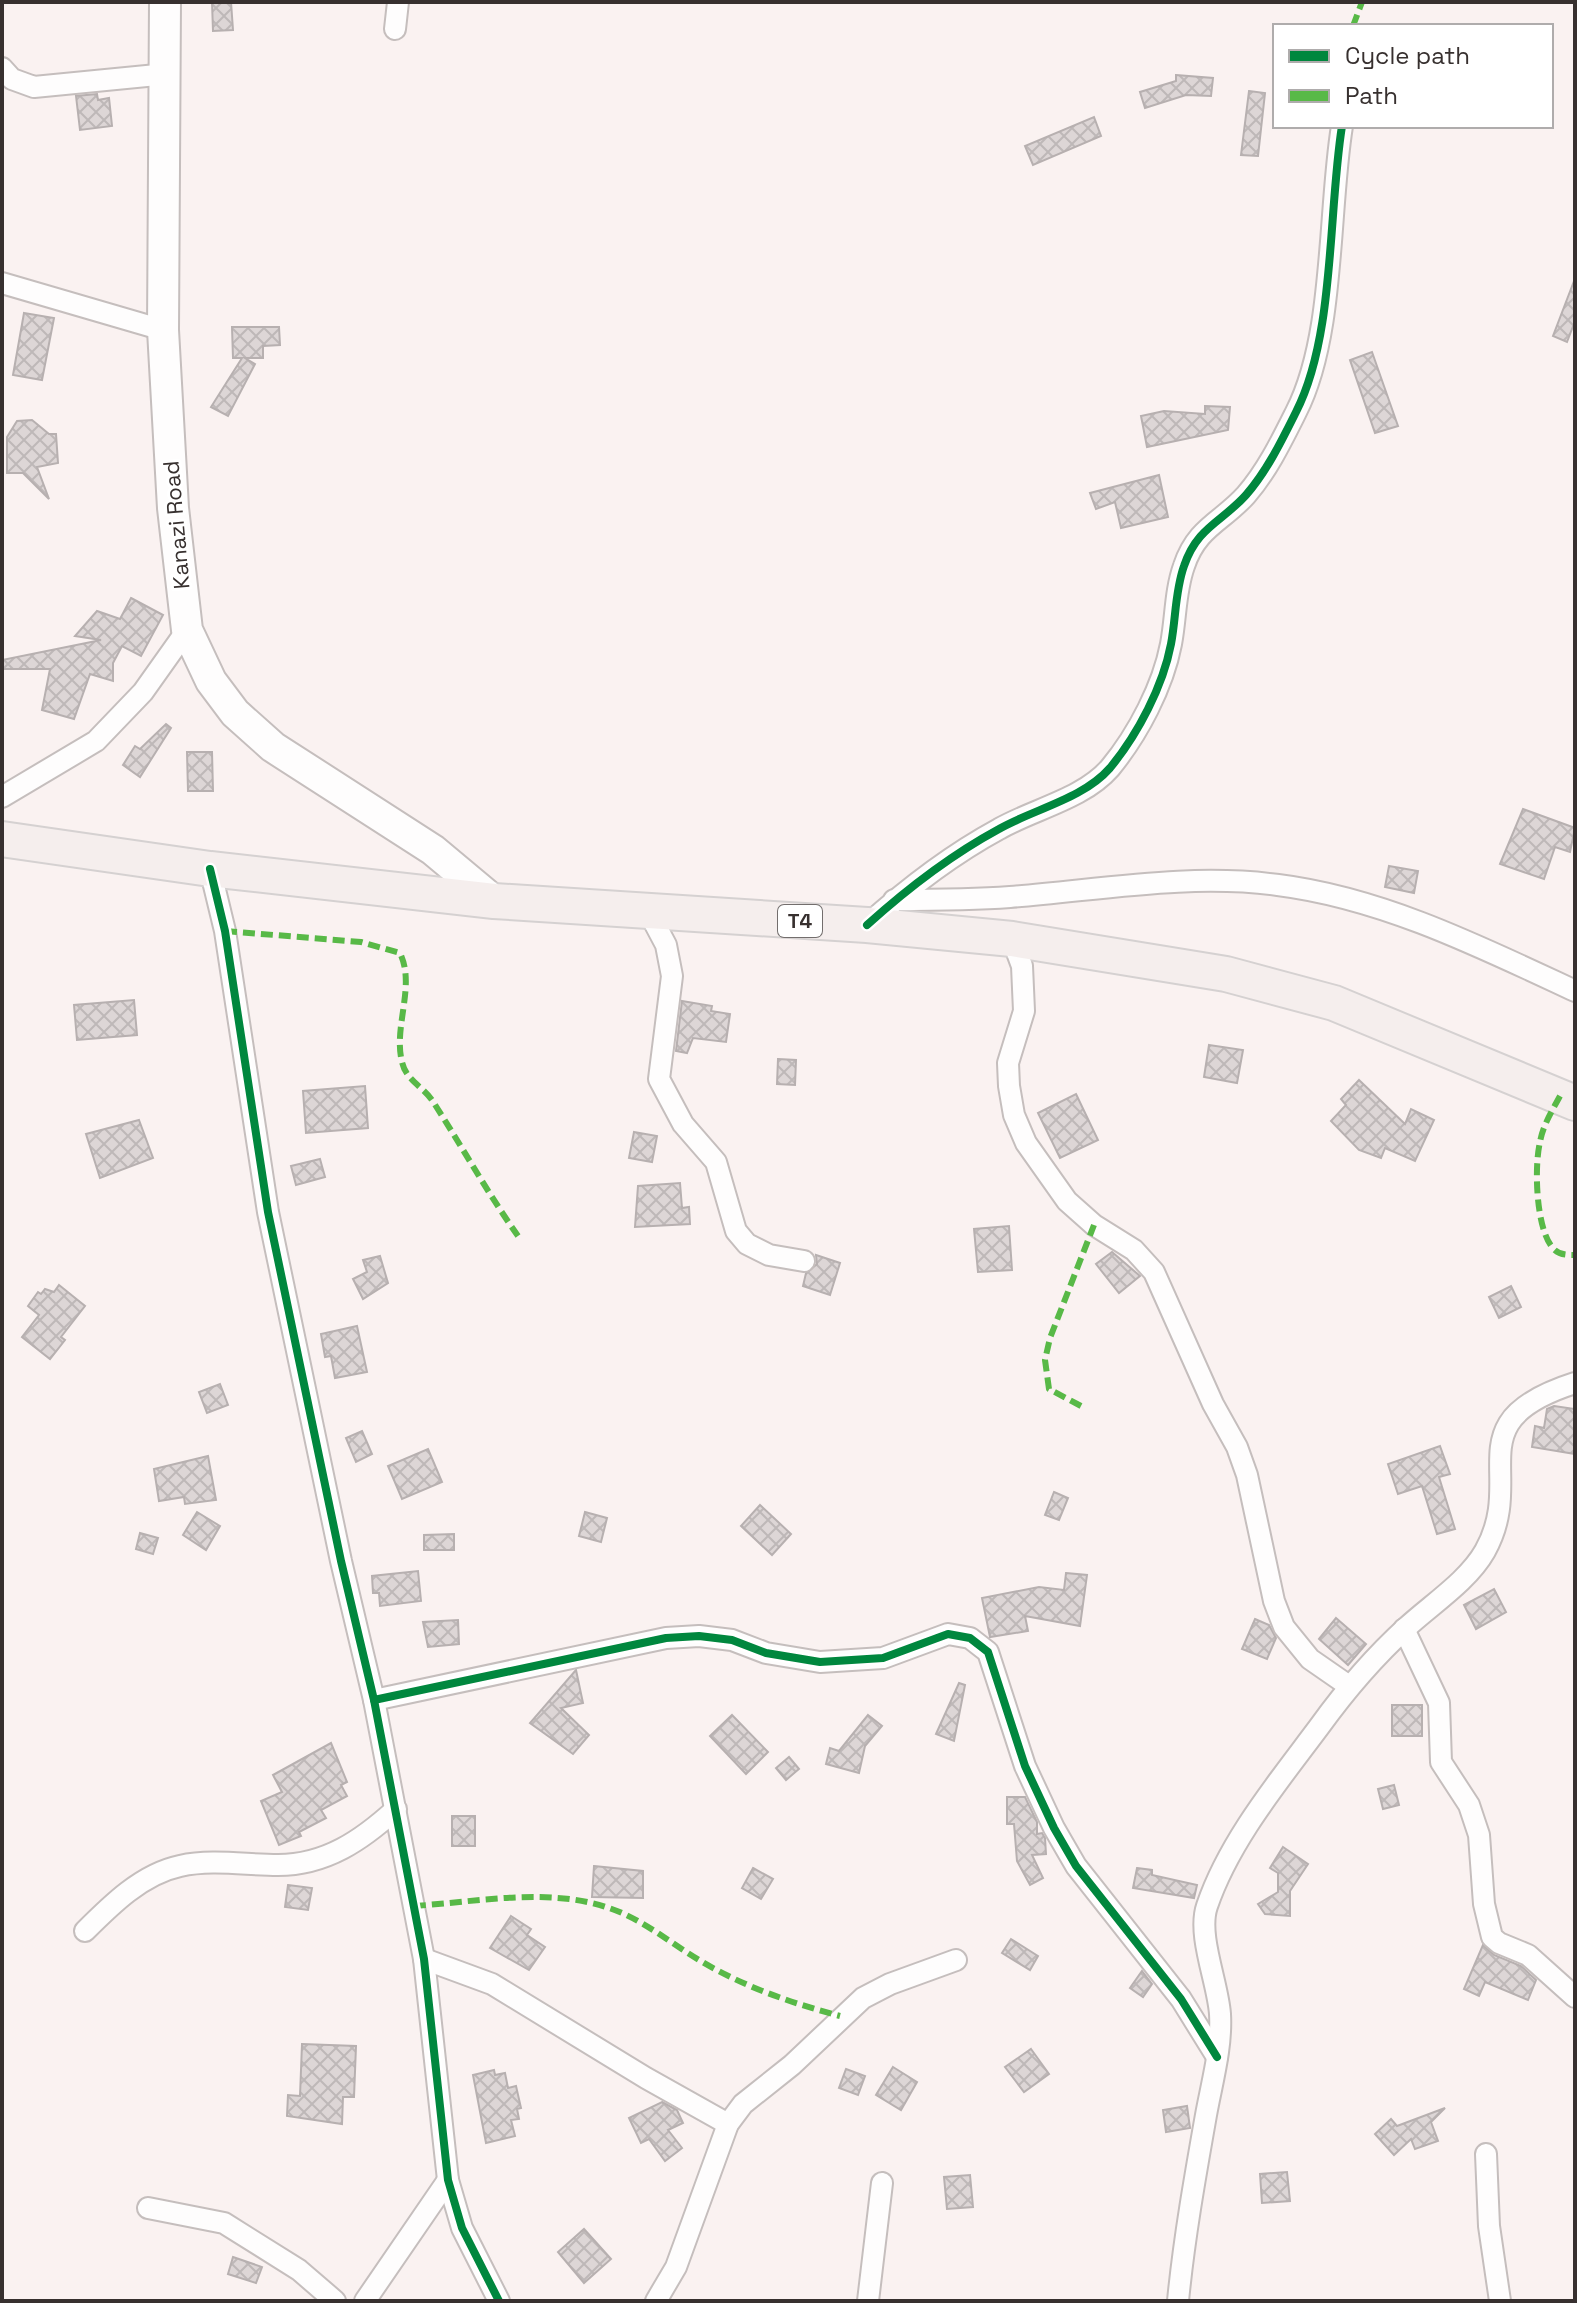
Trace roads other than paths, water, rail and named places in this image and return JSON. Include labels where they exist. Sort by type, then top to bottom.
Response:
[{"type":"highway","name":"T4","points":[[2,839],[210,869],[494,901],[867,925],[1012,939],[1226,974],[1334,1003],[1575,1103]]},
{"type":"main road","name":"Kanazi Road","points":[[165,2],[167,74],[163,330],[173,508],[187,630],[205,671],[235,713],[273,747],[433,850],[494,901]]},
{"type":"street","points":[[395,29],[398,2]]},
{"type":"street","points":[[2,68],[12,79],[34,87],[167,74]]},
{"type":"street","points":[[867,925],[894,900],[961,850],[1080,791],[1109,769],[1139,723],[1163,677],[1183,567],[1196,537],[1244,498],[1260,478],[1298,409],[1313,368],[1323,322],[1332,193],[1342,128]]},
{"type":"street","points":[[2,283],[163,330]]},
{"type":"street","points":[[2,797],[67,762],[96,741],[143,692],[187,630]]},
{"type":"street","points":[[210,869],[225,931],[268,1212],[341,1561],[374,1700],[424,1959],[448,2180],[462,2228],[499,2301]]},
{"type":"street","points":[[894,900],[1011,897],[1195,881],[1277,885],[1352,899],[1449,934],[1575,991]]},
{"type":"street","points":[[648,911],[666,945],[672,976],[659,1079],[683,1124],[716,1162],[736,1231],[747,1244],[769,1255],[804,1261]]},
{"type":"street","points":[[1012,939],[1022,966],[1024,1011],[1008,1063],[1009,1086],[1014,1115],[1026,1143],[1067,1201],[1094,1225],[1134,1250],[1154,1272],[1213,1404],[1237,1447],[1247,1475],[1274,1601],[1284,1627],[1310,1659],[1349,1686]]},
{"type":"street","points":[[1178,2301],[1183,2250],[1217,2057],[1220,2014],[1208,1953],[1205,1910],[1227,1861],[1284,1773],[1349,1686],[1484,1552],[1498,1514],[1502,1439],[1510,1418],[1541,1394],[1575,1383]]},
{"type":"street","points":[[1404,1629],[1439,1703],[1441,1762],[1469,1805],[1479,1835],[1484,1904],[1492,1937],[1528,1955],[1575,1997]]},
{"type":"street","points":[[374,1700],[666,1638],[732,1640],[766,1653],[820,1662],[883,1658],[948,1634],[970,1638],[988,1652],[1025,1766],[1076,1866],[1181,1999],[1217,2057]]},
{"type":"street","points":[[85,1931],[142,1882],[178,1866],[225,1863],[282,1865],[330,1856],[362,1839],[396,1809]]},
{"type":"street","points":[[424,1959],[492,1984],[728,2124]]},
{"type":"street","points":[[656,2301],[676,2267],[728,2124],[743,2104],[792,2065],[863,1998],[890,1984],[956,1960]]},
{"type":"street","points":[[1486,2154],[1489,2226],[1500,2301]]},
{"type":"street","points":[[365,2301],[448,2180]]},
{"type":"street","points":[[868,2301],[882,2183]]},
{"type":"street","points":[[148,2208],[224,2223],[289,2263],[335,2301]]}]
